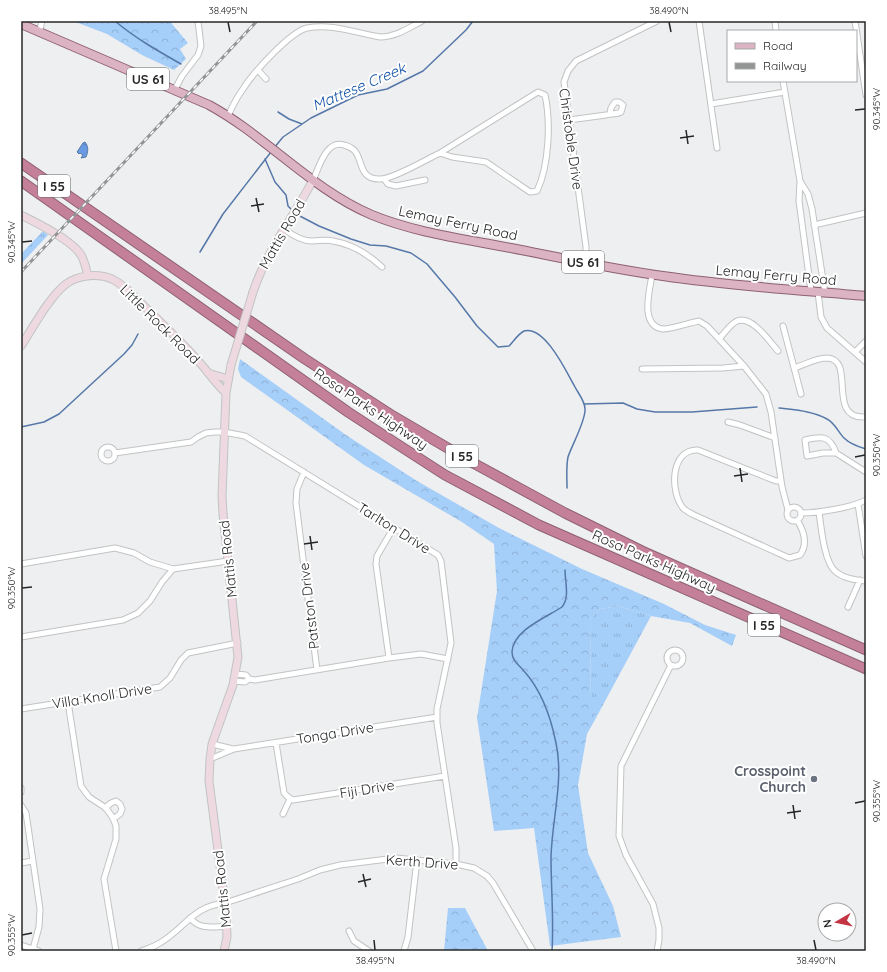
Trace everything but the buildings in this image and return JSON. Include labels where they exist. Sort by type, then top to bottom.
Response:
[{"type":"highway","name":"Rosa Parks Highway","points":[[21,163],[305,359],[393,416],[463,457],[541,500],[635,548],[704,580],[866,650]]},
{"type":"highway","name":"Rosa Parks Highway","points":[[21,181],[348,412],[445,475],[567,538],[866,669]]},
{"type":"main road","name":"Lemay Ferry Road","points":[[21,24],[209,105],[228,116],[268,147],[338,197],[360,209],[398,224],[430,232],[652,275],[711,282],[866,296]]},
{"type":"main road","name":"Mattis Road","points":[[224,951],[227,926],[225,903],[209,782],[212,744],[235,677],[238,663],[238,643],[222,496],[226,393],[231,364],[253,292],[264,264],[313,180]]},
{"type":"main road","points":[[21,215],[72,245],[81,255],[88,276],[72,281],[61,288],[21,346]]},
{"type":"main road","name":"Little Rock Road","points":[[88,276],[102,276],[124,286],[200,363],[207,373],[228,379]]},
{"type":"main road","points":[[207,373],[226,393]]},
{"type":"street","points":[[39,33],[42,21]]},
{"type":"street","points":[[174,90],[182,76],[198,55],[201,46],[198,21]]},
{"type":"street","points":[[312,21],[313,27]]},
{"type":"street","points":[[228,116],[243,88],[258,70],[294,34],[306,28],[341,28],[386,37],[397,35],[422,21]]},
{"type":"street","name":"Christoble Drive","points":[[586,263],[586,247],[563,86],[568,70],[576,61],[657,21]]},
{"type":"street","points":[[699,21],[717,148]]},
{"type":"street","points":[[857,34],[866,95]]},
{"type":"street","points":[[258,70],[266,79]]},
{"type":"street","points":[[783,82],[800,181],[799,201],[818,292]]},
{"type":"street","points":[[313,180],[325,154],[330,148],[341,144],[355,151],[363,171],[372,178],[378,180],[388,179],[440,153],[538,92],[545,95],[547,104],[548,132],[547,152],[537,191],[530,192],[486,162],[452,157],[440,153]]},
{"type":"street","points":[[711,104],[785,92]]},
{"type":"street","points":[[569,120],[610,114]]},
{"type":"street","points":[[384,179],[388,184],[396,186],[425,180]]},
{"type":"street","points":[[800,181],[808,194],[812,209],[821,317],[827,328],[866,362]]},
{"type":"street","points":[[814,225],[866,213]]},
{"type":"street","points":[[284,229],[295,236],[306,240],[340,242],[355,248],[372,258],[382,267]]},
{"type":"street","points":[[652,275],[647,308],[649,317],[654,325],[662,329],[699,321],[707,326],[744,366],[766,394],[770,403],[781,481],[788,510],[788,518],[792,521],[797,520],[801,513]]},
{"type":"street","points":[[719,339],[736,322],[745,320],[753,323],[778,351]]},
{"type":"street","points":[[783,326],[801,394]]},
{"type":"street","points":[[855,352],[866,341]]},
{"type":"street","points":[[794,368],[816,360],[827,358],[831,359],[838,364],[841,370],[843,400],[849,412],[855,416],[866,417]]},
{"type":"street","points":[[642,369],[723,368],[744,366]]},
{"type":"street","points":[[728,422],[740,424],[775,438]]},
{"type":"street","name":"Tarlton Drive","points":[[115,453],[191,442],[206,433],[224,432],[245,436],[433,551],[440,558],[451,643],[437,709],[437,717],[456,848],[456,864]]},
{"type":"street","points":[[836,453],[829,440],[823,437],[805,440],[807,456],[823,453],[836,453],[866,472]]},
{"type":"street","points":[[781,481],[776,481],[698,450],[690,449],[681,457],[677,466],[675,477],[678,499],[684,509],[777,554],[789,558],[800,555],[804,549],[805,544],[801,526],[797,520]]},
{"type":"street","name":"Patston Drive","points":[[304,472],[297,489],[296,503],[317,670]]},
{"type":"street","points":[[801,513],[819,512],[858,504],[866,500]]},
{"type":"street","points":[[858,504],[866,556]]},
{"type":"street","points":[[788,510],[795,507],[799,509],[801,513]]},
{"type":"street","points":[[819,512],[826,551],[831,567],[835,572],[848,578],[866,581]]},
{"type":"street","points":[[389,658],[376,564],[377,556],[394,527]]},
{"type":"street","points":[[21,564],[115,548],[134,553],[150,562],[173,569],[228,561]]},
{"type":"street","points":[[21,637],[123,620],[138,613],[150,601],[162,582],[173,569]]},
{"type":"street","points":[[848,607],[860,580]]},
{"type":"street","name":"Villa Knoll Drive","points":[[21,709],[160,687],[170,678],[181,660],[188,653],[238,643]]},
{"type":"street","points":[[235,677],[246,675],[249,679],[256,680],[421,654],[448,659]]},
{"type":"street","points":[[657,951],[659,928],[653,904],[626,855],[619,836],[621,766],[671,665]]},
{"type":"street","points":[[68,702],[82,786],[89,797],[105,808],[116,826],[116,839],[104,879],[116,951]]},
{"type":"street","name":"Tonga Drive","points":[[210,759],[234,749],[437,717]]},
{"type":"street","points":[[276,743],[284,792],[290,799],[283,814]]},
{"type":"street","name":"Tonga Drive","points":[[212,744],[234,749]]},
{"type":"street","name":"Fiji Drive","points":[[290,799],[297,800],[445,776]]},
{"type":"street","points":[[105,808],[116,801],[120,804],[122,808],[120,814],[113,819]]},
{"type":"street","points":[[21,805],[26,813],[40,909],[36,950],[21,945]]},
{"type":"street","name":"Kerth Drive","points":[[141,951],[158,944],[175,932],[203,908],[225,903],[340,865],[389,858],[456,864],[474,868],[487,876],[493,883],[533,951]]},
{"type":"street","points":[[404,951],[408,937],[417,860]]},
{"type":"street","points":[[21,863],[33,861]]},
{"type":"street","points":[[190,918],[196,924],[210,927],[227,926]]},
{"type":"street","points":[[349,931],[354,941],[369,951]]},
{"type":"green space","points":[[73,21],[171,21],[188,43],[180,49],[186,59],[174,70],[142,55],[107,34]]},
{"type":"green space","points":[[43,231],[48,235],[21,264],[21,254]]},
{"type":"green space","points":[[240,359],[346,435],[417,481],[499,528],[582,569],[664,604],[705,625],[736,635],[732,646],[690,623],[651,616],[618,606],[600,609],[590,619],[591,709],[597,716],[587,734],[578,785],[588,853],[613,906],[621,937],[550,946],[534,828],[494,831],[477,718],[497,591],[494,544],[462,522],[364,465],[241,377],[238,369]]},
{"type":"green space","points":[[618,606],[651,616],[597,716],[591,710],[590,619],[600,609]]},
{"type":"green space","points":[[448,908],[465,908],[488,951],[444,951]]},
{"type":"water","points":[[85,142],[88,148],[86,157],[81,158],[83,155],[77,152]]},
{"type":"waterway","points":[[115,21],[139,39],[181,64]]},
{"type":"waterway","name":"Mattese Creek","points":[[274,148],[283,137],[311,118],[358,95],[387,89],[423,71],[466,30],[473,21]]},
{"type":"waterway","points":[[278,112],[289,119],[302,124]]},
{"type":"waterway","name":"Mattese Creek","points":[[200,252],[223,214],[271,152]]},
{"type":"waterway","points":[[265,159],[275,182],[286,195],[288,206],[293,211]]},
{"type":"waterway","points":[[296,214],[319,226],[351,239],[370,245],[386,246],[411,253],[427,264],[477,326],[498,347],[509,346],[524,331],[532,331],[540,335],[547,342],[561,362],[585,406],[585,414],[568,457],[567,488]]},
{"type":"waterway","points":[[21,427],[44,422],[59,414],[124,354],[132,345],[138,334]]},
{"type":"waterway","points":[[584,404],[623,403],[637,409],[655,412],[692,412],[757,407]]},
{"type":"waterway","points":[[779,408],[804,411],[822,416],[832,423],[846,440],[854,445],[866,449]]},
{"type":"waterway","points":[[552,951],[553,928],[551,857],[559,771],[558,757],[554,734],[548,714],[535,687],[514,660],[512,652],[514,644],[524,631],[562,607],[566,599],[565,570]]},
{"type":"railway","points":[[21,272],[257,21]]},
{"type":"place","name":"Crosspoint Church","points":[[814,779]]}]
